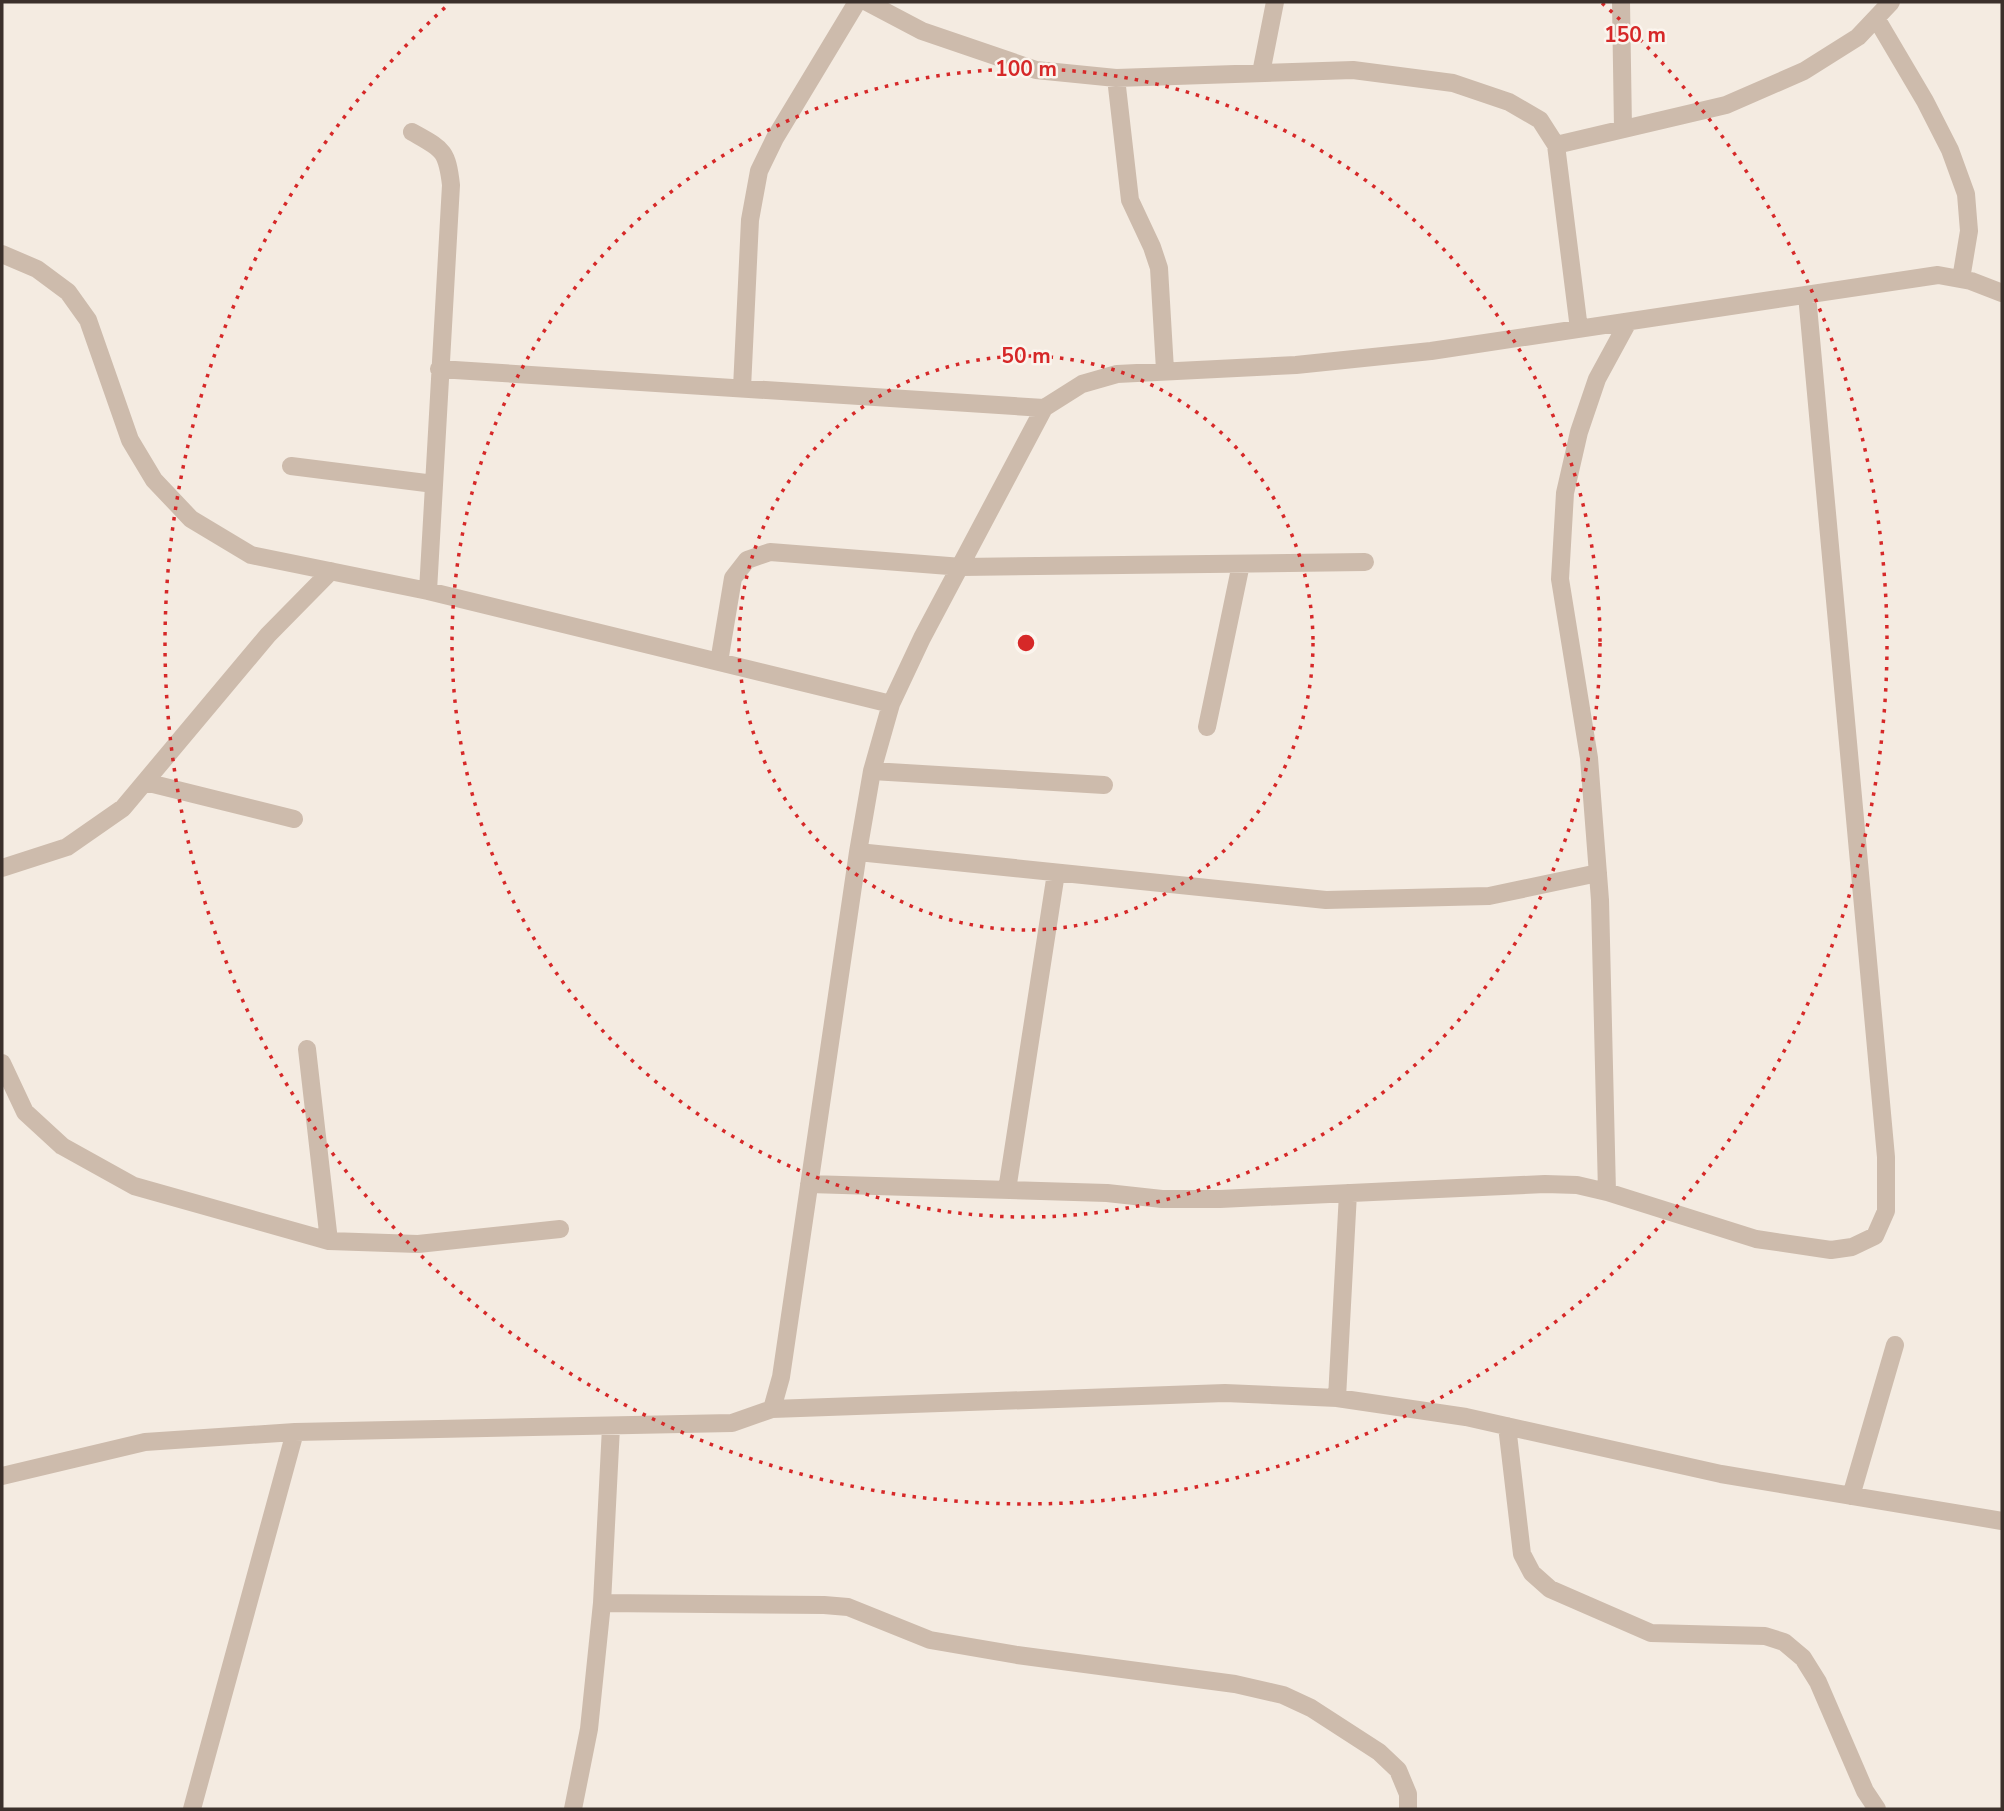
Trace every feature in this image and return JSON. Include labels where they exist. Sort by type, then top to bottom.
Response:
[{"type":"street","points":[[742,388],[750,220],[759,171],[775,138],[857,2]]},
{"type":"street","points":[[867,2],[922,31],[1036,70],[1116,78],[1353,70],[1453,83],[1509,102],[1540,120],[1556,145],[1579,329]]},
{"type":"street","points":[[1261,73],[1275,2]]},
{"type":"street","points":[[1621,2],[1623,129]]},
{"type":"street","points":[[1556,145],[1727,105],[1804,71],[1858,37],[1891,2]]},
{"type":"street","points":[[1876,18],[1925,101],[1950,150],[1966,194],[1969,231],[1961,279]]},
{"type":"street","points":[[1116,78],[1130,200],[1159,268],[1165,370]]},
{"type":"street","points":[[412,132],[437,146],[448,159],[451,185],[428,591]]},
{"type":"street","points":[[2,254],[37,269],[68,292],[88,320],[130,440],[154,480],[191,519],[251,555],[428,591],[891,704]]},
{"type":"street","points":[[772,1409],[781,1377],[872,771],[891,704],[922,638],[1044,408],[1082,384],[1117,374],[1296,365],[1431,351],[1938,275],[1961,279],[2002,293]]},
{"type":"street","points":[[809,1184],[1107,1193],[1162,1199],[1577,1185],[1756,1239],[1831,1250],[1852,1247],[1875,1236],[1886,1211],[1885,1157],[1808,295]]},
{"type":"street","points":[[1607,1192],[1598,873],[1589,758],[1560,579],[1565,493],[1579,432],[1597,379],[1628,322]]},
{"type":"street","points":[[439,369],[1044,408]]},
{"type":"street","points":[[291,466],[433,484]]},
{"type":"street","points":[[719,662],[733,578],[747,560],[770,552],[962,567],[1365,562]]},
{"type":"street","points":[[1207,727],[1241,564]]},
{"type":"street","points":[[2,868],[67,847],[123,808],[268,635],[331,571]]},
{"type":"street","points":[[872,771],[1104,785]]},
{"type":"street","points":[[145,782],[294,819]]},
{"type":"street","points":[[858,852],[1326,900],[1489,896],[1598,873]]},
{"type":"street","points":[[1007,1191],[1056,873]]},
{"type":"street","points":[[307,1049],[329,1241]]},
{"type":"street","points":[[2,1063],[25,1112],[62,1146],[134,1186],[329,1241],[418,1244],[559,1228]]},
{"type":"street","points":[[1337,1398],[1348,1193]]},
{"type":"street","points":[[1851,1496],[1895,1345]]},
{"type":"street","points":[[2,1476],[145,1442],[295,1433],[732,1423],[772,1409],[1225,1393],[1337,1398],[1466,1417],[1721,1474],[2002,1521]]},
{"type":"street","points":[[1507,1426],[1522,1554],[1532,1573],[1550,1589],[1651,1633],[1765,1636],[1784,1642],[1803,1658],[1818,1682],[1866,1791],[1877,1809]]},
{"type":"street","points":[[573,1809],[589,1729],[602,1603],[611,1427]]},
{"type":"street","points":[[192,1809],[295,1433]]},
{"type":"street","points":[[602,1603],[848,1607],[930,1640],[1017,1655],[1235,1684],[1283,1695],[1311,1708],[1380,1752],[1398,1770],[1408,1794],[1408,1809]]}]
